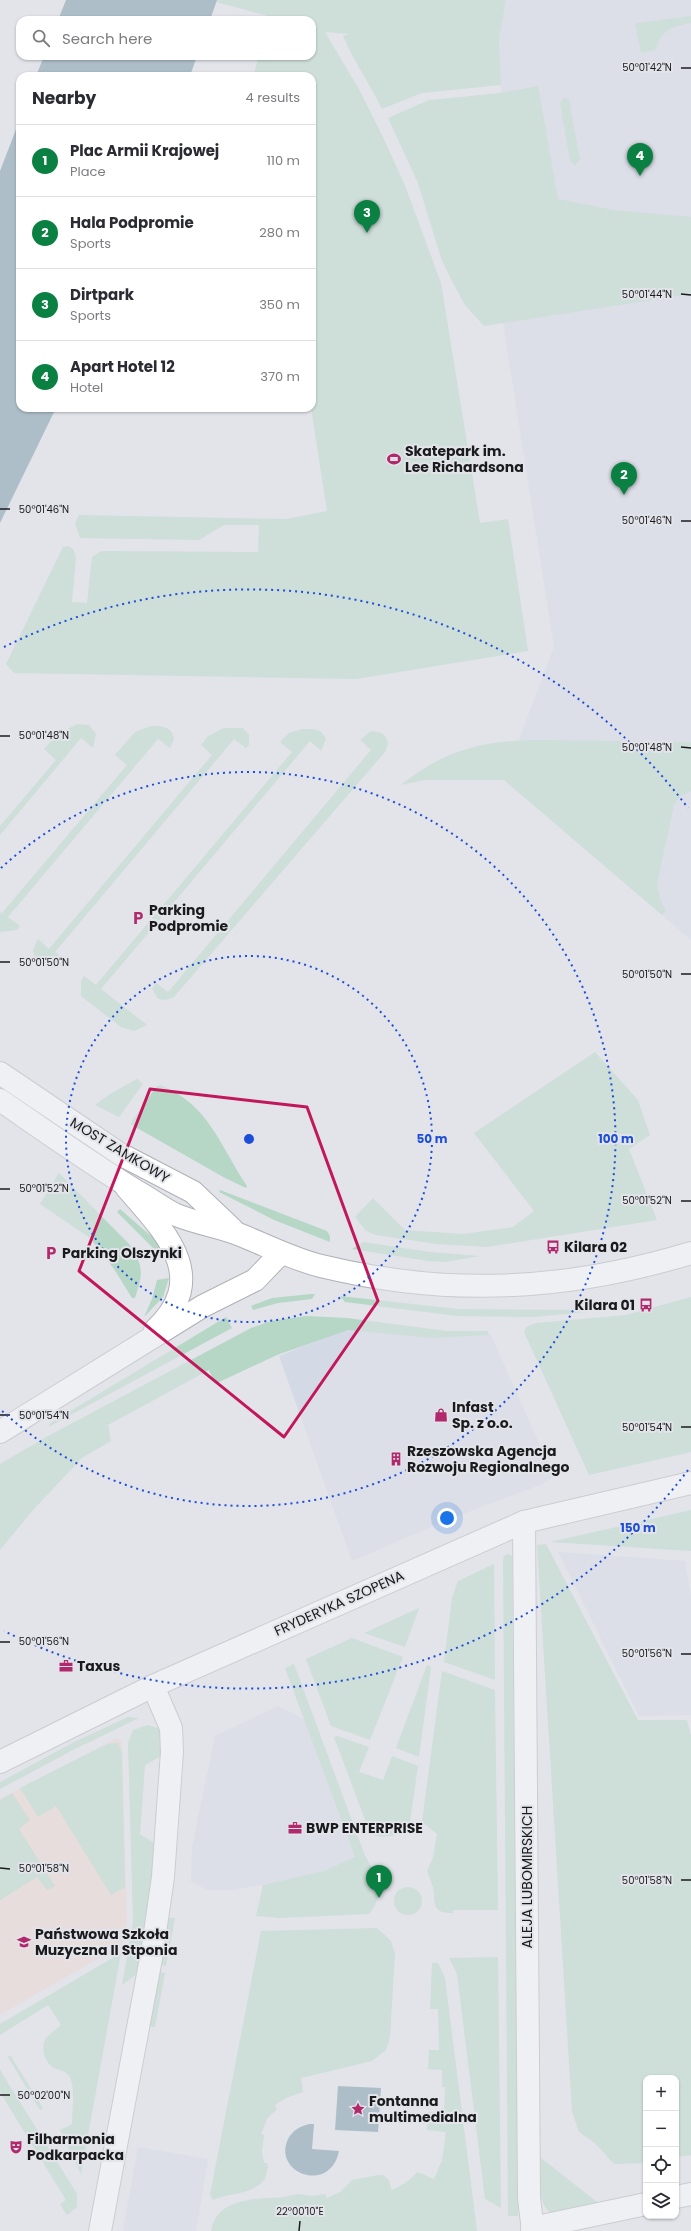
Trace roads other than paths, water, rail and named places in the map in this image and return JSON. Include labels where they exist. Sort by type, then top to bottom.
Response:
[{"type":"street","name":"MOST ZAMKOWY","points":[[0,1073],[120,1154],[193,1192],[236,1233]]},
{"type":"street","name":"MOST ZAMKOWY","points":[[0,1100],[120,1181],[175,1214],[236,1233],[281,1253],[320,1266],[364,1275],[459,1286],[491,1287],[555,1284],[635,1269],[691,1253]]},
{"type":"street","points":[[120,1181],[170,1241],[181,1266],[182,1276],[180,1293],[170,1317],[134,1350]]},
{"type":"street","points":[[0,1432],[203,1306],[255,1280],[281,1253]]},
{"type":"street","name":"FRYDERYKA SZOPENA","points":[[0,1762],[153,1686],[524,1522],[691,1483]]},
{"type":"street","name":"ALEJA LUBOMIRSKICH","points":[[524,1522],[529,2190],[533,2230]]},
{"type":"street","points":[[100,2231],[152,1953],[163,1877],[172,1752],[171,1728],[153,1686]]},
{"type":"street","points":[[679,2196],[691,2194]]},
{"type":"street","points":[[533,2230],[643,2205]]},
{"type":"water","points":[[66,0],[217,0],[211,16],[60,16]]},
{"type":"water","points":[[42,60],[196,60],[191,72],[38,72]]},
{"type":"water","points":[[16,129],[16,412],[54,412],[0,523],[0,171]]},
{"type":"water","name":"Fontanna multimedialna","points":[[338,2086],[381,2088],[378,2132],[335,2130]]},
{"type":"water","points":[[314,2124],[312,2149],[339,2151],[334,2165],[325,2172],[315,2176],[304,2174],[295,2169],[288,2161],[285,2151],[288,2139],[292,2133],[300,2127]]},
{"type":"place","name":"Apart Hotel 12","points":[[640,176]]},
{"type":"place","name":"Dirtpark","points":[[367,233]]},
{"type":"place","name":"Skatepark im. Lee Richardsona","points":[[394,459]]},
{"type":"place","name":"Hala Podpromie","points":[[624,495]]},
{"type":"place","name":"Parking Podpromie","points":[[138,918]]},
{"type":"place","name":"Kilara 02","points":[[553,1247]]},
{"type":"place","name":"Parking Olszynki","points":[[51,1253]]},
{"type":"place","name":"Kilara 01","points":[[646,1305]]},
{"type":"place","name":"Infast Sp. z o.o.","points":[[441,1415]]},
{"type":"place","name":"Rzeszowska Agencja Rozwoju Regionalnego","points":[[396,1459]]},
{"type":"place","name":"Taxus","points":[[66,1666]]},
{"type":"place","name":"BWP ENTERPRISE","points":[[295,1828]]},
{"type":"place","name":"Plac Armii Krajowej","points":[[379,1898]]},
{"type":"place","name":"Państwowa Szkoła Muzyczna II Stponia","points":[[24,1942]]},
{"type":"place","name":"Fontanna multimedialna","points":[[358,2109]]},
{"type":"place","name":"Filharmonia Podkarpacka","points":[[16,2147]]}]
